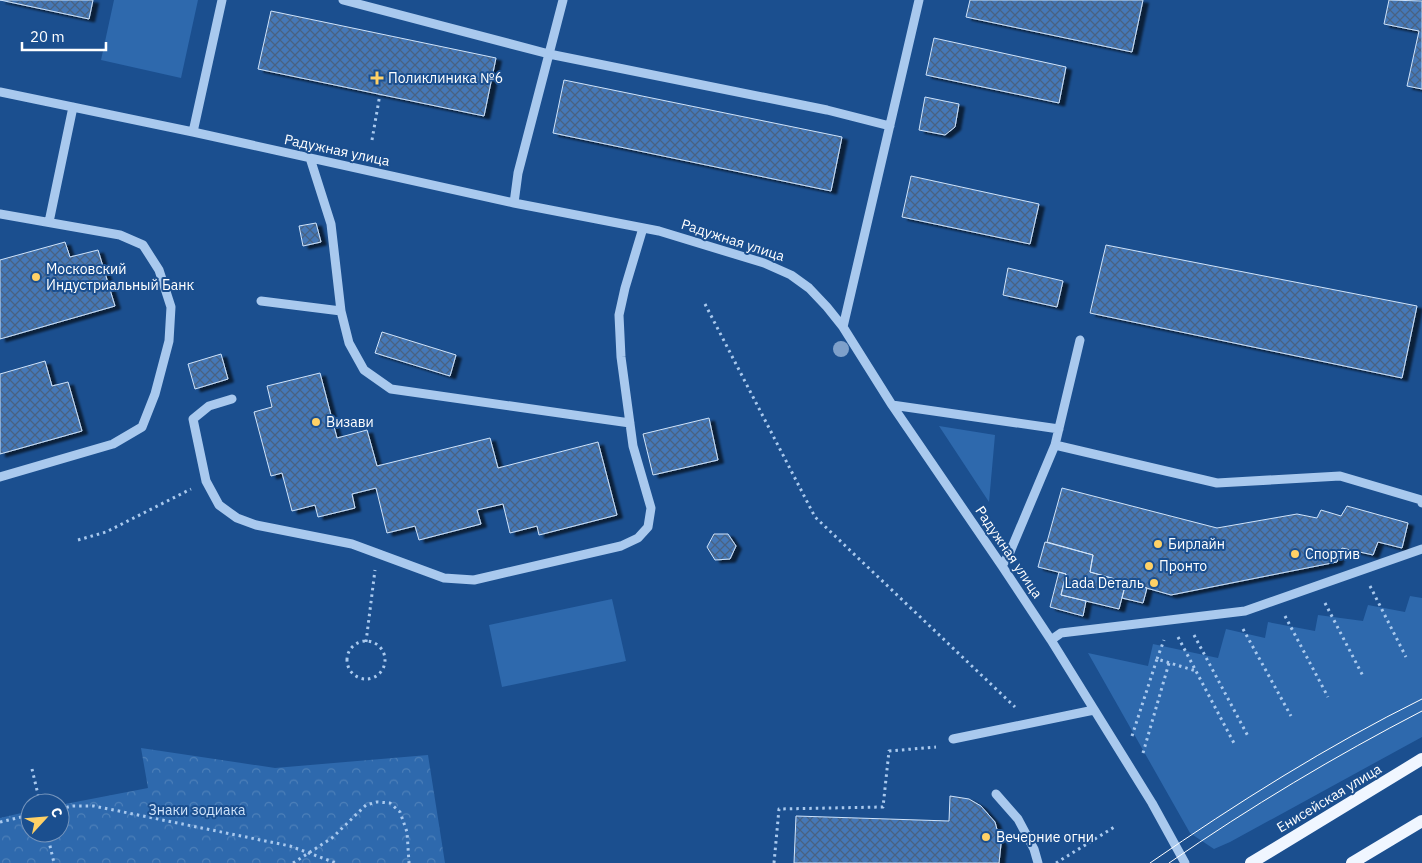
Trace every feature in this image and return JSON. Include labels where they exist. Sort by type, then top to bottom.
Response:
[{"type":"main road","name":"Енисейская улица","points":[[1251,863],[1422,759]]},
{"type":"main road","points":[[1352,863],[1422,821]]},
{"type":"street","points":[[193,132],[222,0]]},
{"type":"street","points":[[343,0],[549,54],[827,110],[890,126]]},
{"type":"street","points":[[514,203],[518,173],[563,0]]},
{"type":"street","points":[[843,327],[919,0]]},
{"type":"street","name":"Радужная улица","points":[[0,92],[193,132],[514,203],[659,231],[764,263],[791,275],[809,288],[843,327],[892,405],[1051,640],[1152,803],[1185,863]]},
{"type":"street","points":[[49,222],[73,107]]},
{"type":"street","points":[[310,158],[331,224],[341,311],[349,343],[364,370],[391,388],[630,423]]},
{"type":"street","points":[[0,214],[120,236],[143,245],[159,270],[171,307],[169,341],[155,394],[142,427],[113,444],[0,477]]},
{"type":"street","points":[[232,399],[209,406],[193,419],[206,481],[219,505],[237,518],[256,525],[352,544],[444,578],[474,580],[621,546],[638,538],[648,527],[650,508],[630,423],[621,357],[619,316],[625,288],[643,228]]},
{"type":"street","points":[[261,302],[341,311]]},
{"type":"street","points":[[1002,566],[1010,552],[1055,445],[1080,340]]},
{"type":"street","points":[[892,405],[1059,429]]},
{"type":"street","points":[[1055,445],[1217,483],[1340,476],[1422,501]]},
{"type":"street","points":[[1051,640],[1061,633],[1245,611],[1422,549]]},
{"type":"street","points":[[953,739],[1094,710]]},
{"type":"street","points":[[996,794],[1018,819],[1034,849],[1038,863]]},
{"type":"path","points":[[372,140],[380,94]]},
{"type":"path","points":[[705,304],[815,517],[1031,723]]},
{"type":"path","points":[[78,540],[106,532],[206,481]]},
{"type":"path","points":[[366,642],[377,554]]},
{"type":"path","points":[[1362,570],[1406,657]]},
{"type":"path","points":[[1316,586],[1364,678]]},
{"type":"path","points":[[1276,600],[1328,696]]},
{"type":"path","points":[[1234,612],[1290,716]]},
{"type":"path","points":[[1186,618],[1249,738]]},
{"type":"path","points":[[1170,620],[1235,745]]},
{"type":"path","points":[[366,642],[378,646],[384,656],[383,668],[379,673],[368,679],[352,673],[347,662],[348,656],[355,645],[366,642]]},
{"type":"path","points":[[1131,742],[1157,660],[1196,671]]},
{"type":"path","points":[[1141,758],[1169,663]]},
{"type":"path","points":[[774,863],[779,809],[883,807],[888,751],[943,747]]},
{"type":"path","points":[[32,769],[38,793]]},
{"type":"path","points":[[293,863],[332,838],[366,805],[377,802],[390,802],[400,812],[407,832],[409,863]]},
{"type":"path","points":[[70,806],[94,806],[290,846],[335,863]]},
{"type":"path","points":[[0,822],[20,817]]},
{"type":"path","points":[[1056,863],[1116,826]]},
{"type":"path","points":[[49,843],[54,863]]},
{"type":"green space","points":[[114,0],[198,0],[181,78],[101,60]]},
{"type":"green space","points":[[939,426],[995,435],[989,502]]},
{"type":"green space","points":[[1410,596],[1422,598],[1422,737],[1214,849],[1190,833],[1088,653],[1148,666],[1153,644],[1218,658],[1226,629],[1265,638],[1268,622],[1315,631],[1318,615],[1363,621],[1368,605],[1405,612]]},
{"type":"green space","points":[[612,599],[626,661],[502,687],[489,625]]},
{"type":"green space","name":"Знаки зодиака","points":[[141,748],[275,768],[428,755],[445,863],[0,863],[0,818],[20,813],[20,843],[70,843],[70,803],[148,788]]},
{"type":"building","points":[[0,0],[93,0],[89,19]]},
{"type":"building","points":[[970,0],[1143,0],[1132,52],[966,17]]},
{"type":"building","points":[[1389,0],[1422,1],[1422,89],[1407,86],[1419,31],[1384,24]]},
{"type":"building","points":[[271,11],[496,58],[484,116],[258,69]]},
{"type":"building","points":[[934,38],[1066,67],[1059,103],[926,75]]},
{"type":"building","points":[[564,80],[842,137],[831,191],[553,133]]},
{"type":"building","points":[[925,97],[959,104],[955,127],[945,135],[919,130]]},
{"type":"building","points":[[911,176],[1039,204],[1030,244],[902,217]]},
{"type":"building","points":[[316,223],[321,242],[303,246],[299,226]]},
{"type":"building","points":[[65,242],[70,257],[98,250],[115,306],[0,339],[0,260]]},
{"type":"building","points":[[1106,245],[1417,306],[1402,378],[1090,313]]},
{"type":"building","points":[[1008,268],[1063,281],[1057,307],[1003,295]]},
{"type":"building","points":[[382,332],[456,355],[450,376],[375,353]]},
{"type":"building","points":[[221,354],[228,379],[195,389],[188,364]]},
{"type":"building","points":[[45,361],[52,386],[68,382],[82,431],[0,454],[0,374]]},
{"type":"building","points":[[320,373],[337,438],[367,430],[377,466],[490,438],[498,468],[598,442],[617,515],[539,535],[537,526],[510,533],[503,504],[477,510],[481,524],[419,540],[415,526],[387,533],[376,488],[352,494],[355,508],[318,517],[315,505],[292,511],[282,473],[271,476],[254,412],[272,407],[267,386]]},
{"type":"building","points":[[709,418],[718,460],[653,475],[643,434]]},
{"type":"building","points":[[1062,488],[1217,528],[1297,514],[1317,518],[1321,510],[1341,516],[1347,506],[1408,523],[1402,548],[1378,542],[1373,555],[1342,548],[1337,562],[1171,595],[1090,572],[1093,555],[1047,542]]},
{"type":"building","points":[[714,534],[728,534],[736,546],[730,559],[715,560],[707,547]]},
{"type":"building","points":[[1045,542],[1093,555],[1090,572],[1126,582],[1119,609],[1061,595],[1066,574],[1038,567]]},
{"type":"building","points":[[1059,572],[1066,574],[1061,595],[1086,601],[1083,616],[1050,607]]},
{"type":"building","points":[[1126,582],[1147,588],[1143,603],[1122,598]]},
{"type":"building","points":[[950,796],[969,799],[981,806],[995,822],[1001,844],[999,863],[794,863],[796,816],[949,821]]},
{"type":"tram line","points":[[1150,863],[1283,776],[1352,736],[1422,699]]},
{"type":"tram line","points":[[1169,863],[1293,783],[1422,711]]},
{"type":"place","name":"Поликлиника №6","points":[[377,78]]},
{"type":"place","name":"Московский Индустриальный Банк","points":[[36,277]]},
{"type":"place","name":"Визави","points":[[316,422]]},
{"type":"place","name":"Бирлайн","points":[[1158,544]]},
{"type":"place","name":"Спортив","points":[[1295,554]]},
{"type":"place","name":"Пронто","points":[[1149,566]]},
{"type":"place","name":"Lada Dеталь","points":[[1154,583]]},
{"type":"place","name":"Вечерние огни","points":[[986,837]]}]
